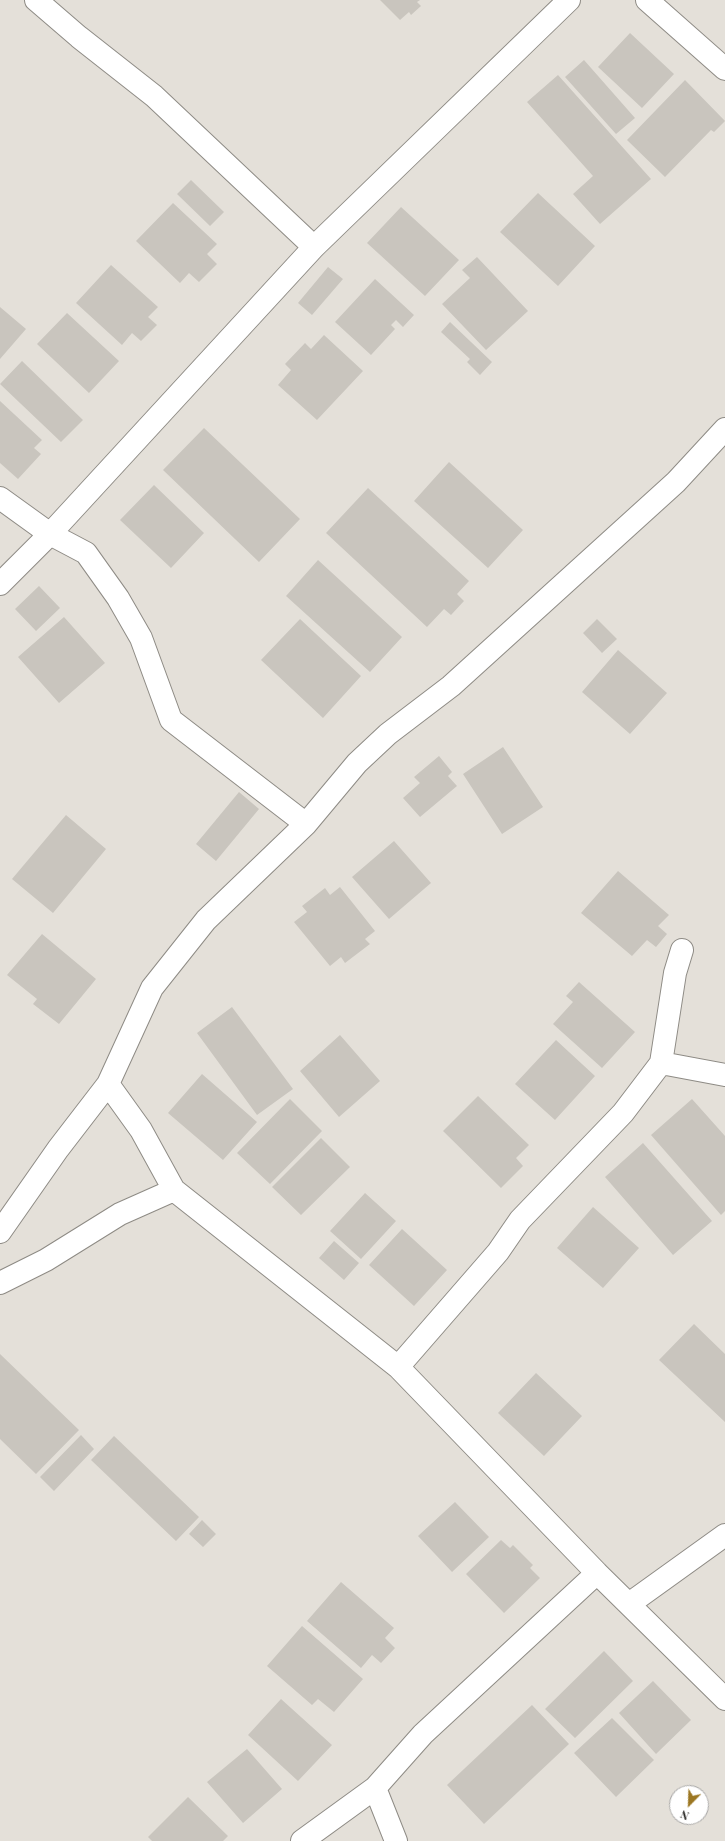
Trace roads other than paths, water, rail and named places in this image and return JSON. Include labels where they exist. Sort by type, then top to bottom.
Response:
[{"type":"street","points":[[36,0],[79,37],[154,96],[314,247]]},
{"type":"street","points":[[0,584],[50,534],[314,247],[569,0]]},
{"type":"street","points":[[647,0],[725,69]]},
{"type":"street","points":[[0,1232],[58,1149],[108,1084],[152,988],[206,920],[306,824],[357,763],[388,734],[451,686],[722,440]]},
{"type":"street","points":[[0,498],[50,534],[86,553],[118,598],[141,638],[171,720],[306,824]]},
{"type":"street","points":[[398,1368],[498,1252],[520,1220],[623,1113],[661,1063],[675,973],[682,950]]},
{"type":"street","points":[[661,1063],[725,1075]]},
{"type":"street","points":[[108,1084],[141,1130],[174,1190],[398,1368],[597,1572],[725,1699]]},
{"type":"street","points":[[0,1283],[46,1260],[120,1214],[174,1190]]},
{"type":"street","points":[[629,1604],[725,1535]]},
{"type":"street","points":[[302,1841],[376,1788],[423,1734],[597,1572]]},
{"type":"street","points":[[376,1788],[396,1841]]}]
